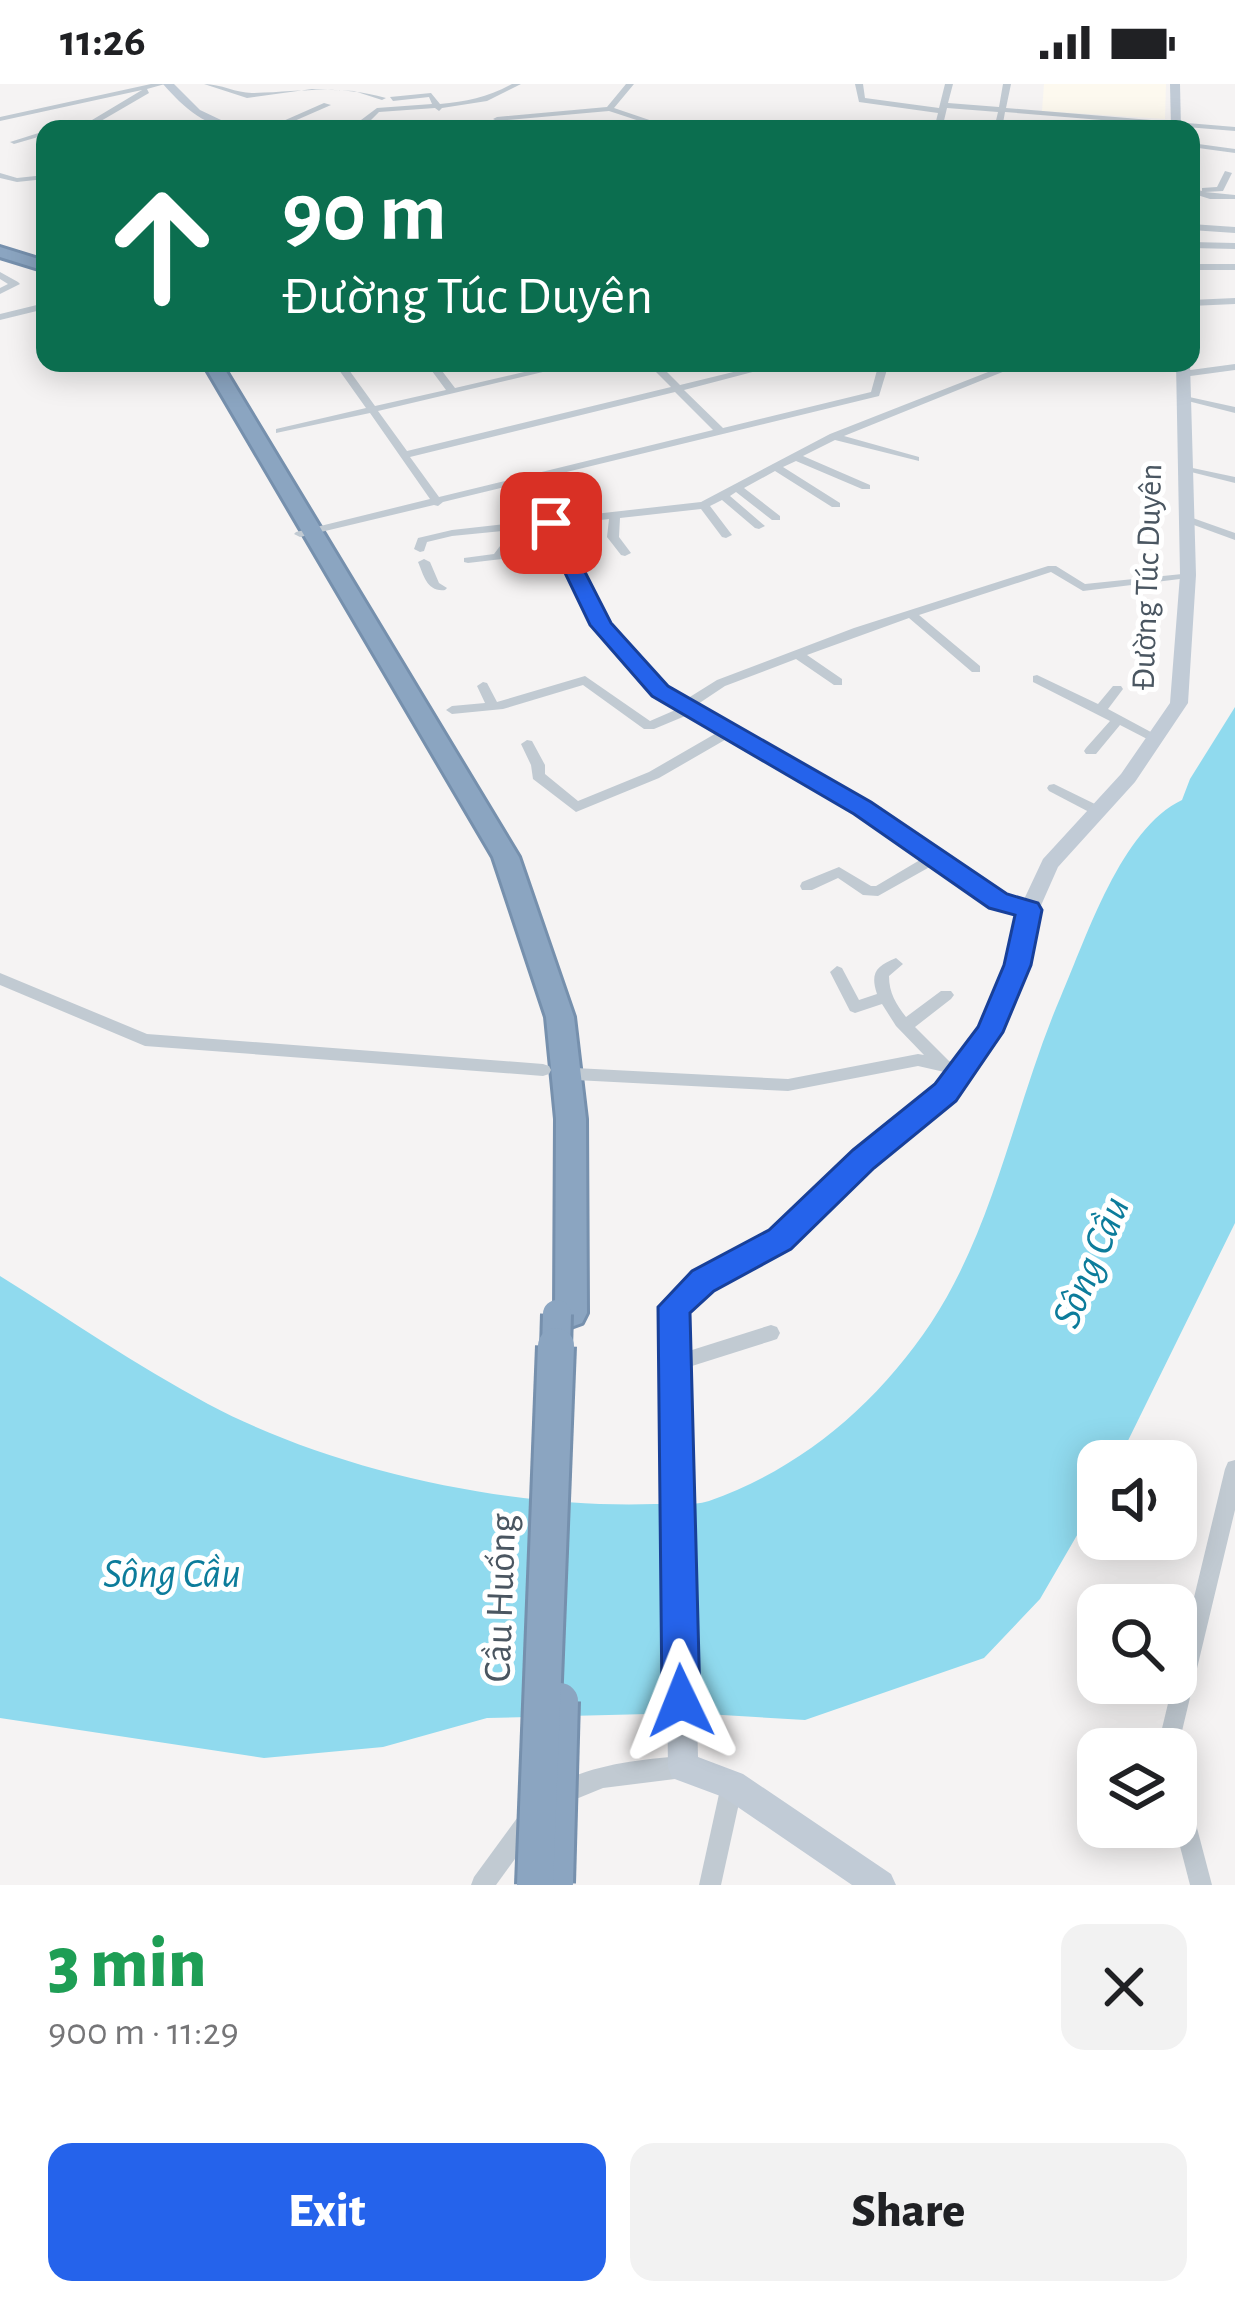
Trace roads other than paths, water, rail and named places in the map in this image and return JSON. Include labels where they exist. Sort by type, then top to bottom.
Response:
[{"type":"highway","points":[[0,249],[36,260]]},
{"type":"highway","points":[[208,372],[306,532]]},
{"type":"highway","points":[[217,372],[306,532]]},
{"type":"highway","name":"Cầu Huống","points":[[306,532],[494,862],[536,982],[556,1095],[564,1314],[548,1884]]},
{"type":"street","points":[[102,120],[165,84],[196,112],[214,120]]},
{"type":"street","points":[[208,84],[247,96],[312,87],[355,88],[377,103],[439,109],[498,94],[517,84]]},
{"type":"street","points":[[365,120],[377,103],[394,92],[395,84]]},
{"type":"street","points":[[609,109],[630,84]]},
{"type":"street","points":[[859,84],[862,100],[1112,120]]},
{"type":"street","points":[[940,120],[949,84]]},
{"type":"street","points":[[999,120],[1007,84]]},
{"type":"street","points":[[1174,84],[1176,120]]},
{"type":"street","points":[[0,119],[114,93],[146,91]]},
{"type":"street","points":[[290,120],[326,105]]},
{"type":"street","points":[[496,119],[609,109],[644,120]]},
{"type":"street","points":[[1058,120],[1059,115]]},
{"type":"street","points":[[1200,127],[1235,129]]},
{"type":"street","points":[[14,142],[36,136]]},
{"type":"street","points":[[1200,146],[1235,147]]},
{"type":"street","points":[[1200,190],[1220,189],[1228,173]]},
{"type":"street","points":[[0,175],[36,178]]},
{"type":"street","points":[[1200,193],[1235,197]]},
{"type":"street","points":[[1200,228],[1235,230]]},
{"type":"street","points":[[1200,250],[1235,250]]},
{"type":"street","points":[[1200,267],[1234,269]]},
{"type":"street","points":[[0,275],[15,284],[0,291]]},
{"type":"street","points":[[1200,303],[1235,301]]},
{"type":"street","points":[[0,317],[36,309]]},
{"type":"street","points":[[1183,378],[1235,367]]},
{"type":"street","points":[[345,372],[438,503]]},
{"type":"street","points":[[438,372],[452,391]]},
{"type":"street","points":[[280,430],[536,372]]},
{"type":"street","points":[[661,372],[721,432]]},
{"type":"street","points":[[404,455],[746,372]]},
{"type":"street","points":[[306,532],[875,394],[881,372]]},
{"type":"street","points":[[441,588],[434,585],[422,555],[422,540],[447,533],[704,505],[833,436],[997,372]]},
{"type":"street","points":[[1183,378],[1233,408]]},
{"type":"street","name":"Đường Túc Duyên","points":[[683,1757],[671,1320],[681,1298],[780,1239],[864,1159],[934,1103],[952,1066],[989,1032],[1011,984],[1029,910],[1050,864],[1128,778],[1182,694],[1188,575],[1183,378]]},
{"type":"street","points":[[833,436],[915,459]]},
{"type":"street","points":[[796,457],[866,487]]},
{"type":"street","points":[[777,468],[836,505]]},
{"type":"street","points":[[1186,468],[1235,480]]},
{"type":"street","points":[[739,489],[776,518]]},
{"type":"street","points":[[725,497],[760,526]]},
{"type":"street","points":[[704,505],[726,535]]},
{"type":"street","points":[[615,517],[613,537],[625,553]]},
{"type":"street","points":[[1187,519],[1235,537]]},
{"type":"street","points":[[551,523],[604,629],[657,688],[937,857],[998,901],[1029,910]]},
{"type":"street","points":[[468,560],[498,557],[520,526]]},
{"type":"street","points":[[452,710],[493,706],[586,680],[649,726],[688,707],[721,683],[910,613],[1052,568],[1086,589],[1188,575]]},
{"type":"street","points":[[910,613],[976,669]]},
{"type":"street","points":[[800,655],[838,682]]},
{"type":"street","points":[[1037,679],[1156,738]]},
{"type":"street","points":[[483,686],[493,706]]},
{"type":"street","points":[[1100,711],[1118,689]]},
{"type":"street","points":[[1091,751],[1118,720]]},
{"type":"street","points":[[526,744],[538,765],[538,776],[576,807],[654,775],[730,731]]},
{"type":"street","points":[[1054,788],[1096,810]]},
{"type":"street","points":[[807,886],[839,872],[868,891],[878,892],[937,857]]},
{"type":"street","points":[[896,964],[879,977],[887,998],[906,1025],[952,1066]]},
{"type":"street","points":[[837,972],[855,1007],[887,998]]},
{"type":"street","points":[[0,979],[145,1040],[544,1070]]},
{"type":"street","points":[[906,1025],[946,995]]},
{"type":"street","points":[[575,1074],[788,1085],[918,1060],[952,1066]]},
{"type":"street","points":[[673,1364],[771,1333]]},
{"type":"street","points":[[1173,1728],[1235,1469]]},
{"type":"street","points":[[482,1885],[531,1818],[576,1784],[683,1757],[880,1885]]},
{"type":"street","points":[[710,1885],[732,1785]]},
{"type":"street","points":[[1191,1848],[1201,1885]]},
{"type":"water","name":"Sông Cầu","points":[[1235,707],[1235,1223],[1128,1440],[1077,1440],[1077,1535],[1040,1599],[984,1658],[805,1720],[689,1713],[487,1718],[383,1747],[264,1758],[0,1718],[0,1276],[208,1404],[258,1428],[368,1467],[484,1492],[600,1504],[696,1504],[743,1487],[834,1430],[886,1380],[931,1323],[989,1204],[1045,1037],[1108,886],[1141,834],[1182,800]]}]
